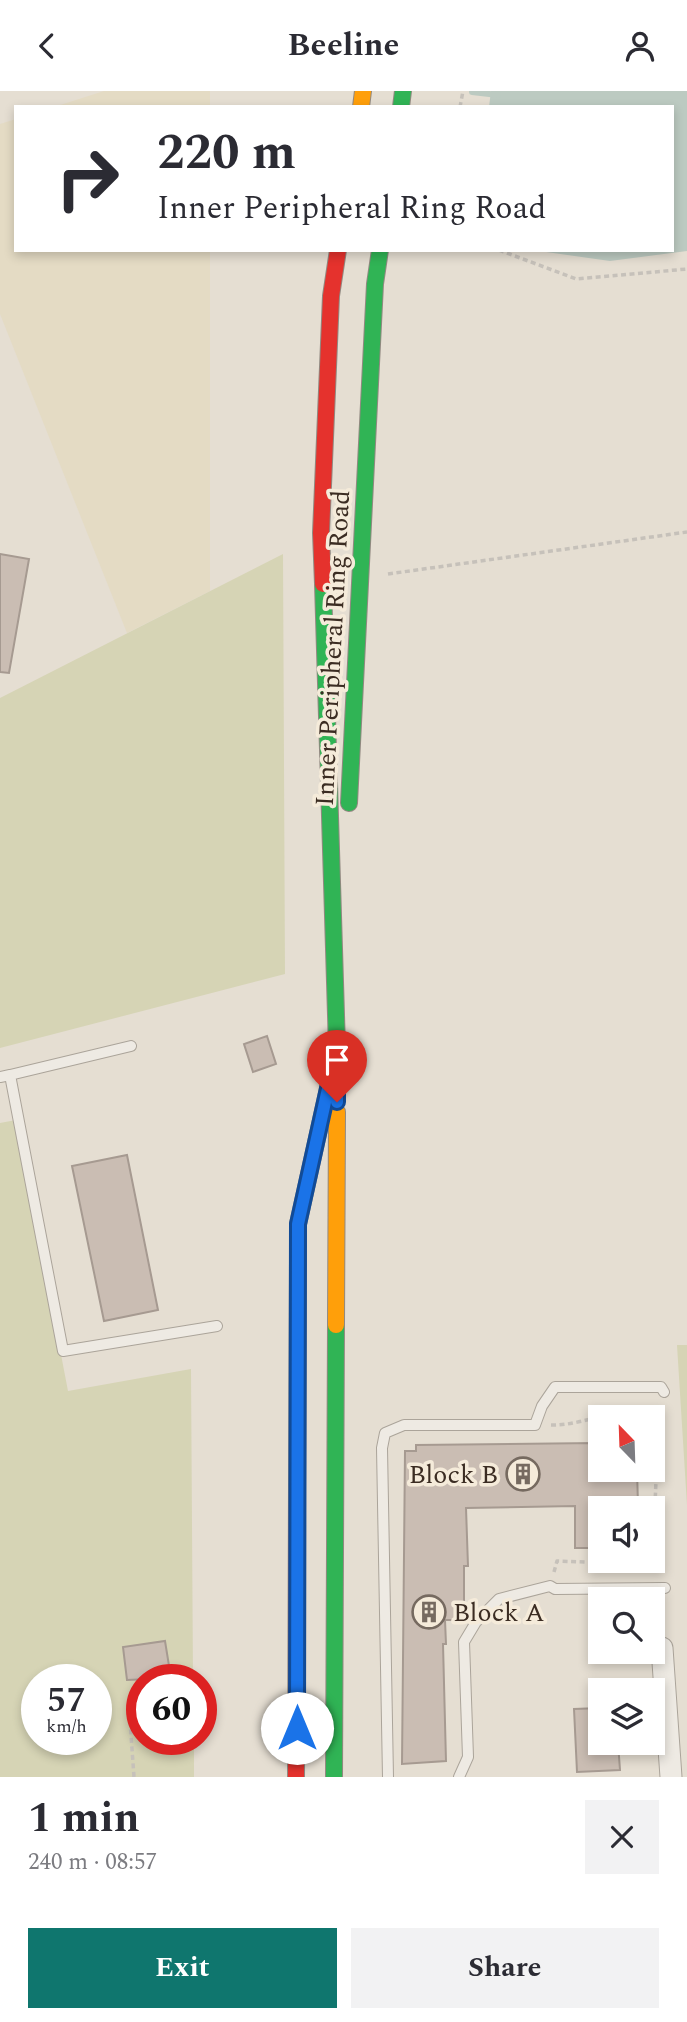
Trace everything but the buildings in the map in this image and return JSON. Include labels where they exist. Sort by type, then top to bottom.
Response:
[{"type":"main road","name":"Inner Peripheral Ring Road","points":[[334,1777],[337,1048],[321,533],[331,296],[338,252]]},
{"type":"main road","name":"Inner Peripheral Ring Road","points":[[296,1777],[298,1224],[337,1048],[375,284],[380,252]]},
{"type":"street","points":[[663,1664],[671,1777]]},
{"type":"lane","points":[[131,1046],[5,1076],[63,1351],[217,1327]]},
{"type":"lane","points":[[388,1777],[382,1448],[385,1433],[404,1425],[535,1425],[542,1406],[555,1387],[662,1387],[664,1392]]},
{"type":"lane","points":[[459,1777],[468,1757],[464,1642],[476,1622],[499,1599],[550,1586],[555,1589],[588,1589]]},
{"type":"path","points":[[504,252],[576,279],[687,269]]},
{"type":"path","points":[[360,578],[687,532]]},
{"type":"path","points":[[535,1425],[563,1426],[588,1418]]},
{"type":"path","points":[[550,1586],[557,1561],[588,1562]]},
{"type":"path","points":[[132,1755],[134,1777]]},
{"type":"shaded area","points":[[104,91],[210,91],[210,105],[60,105]]},
{"type":"shaded area","points":[[491,91],[687,91],[687,251],[610,261],[546,252],[674,252],[674,105],[489,105]]},
{"type":"shaded area","points":[[14,120],[14,252],[210,252],[210,591],[127,633],[0,314],[0,124]]},
{"type":"shaded area","points":[[283,554],[285,974],[0,1048],[0,698]]},
{"type":"shaded area","points":[[16,1120],[68,1391],[191,1369],[193,1664],[126,1664],[126,1755],[194,1755],[194,1777],[0,1777],[0,1123]]},
{"type":"shaded area","points":[[677,1345],[687,1345],[687,1505]]},
{"type":"waterway","points":[[472,92],[498,95]]},
{"type":"traffic: fast","points":[[401,105],[403,91]]},
{"type":"traffic: fast","points":[[349,803],[375,284],[380,252]]},
{"type":"traffic: fast","points":[[298,1262],[298,1224],[337,1048],[323,584]]},
{"type":"traffic: fast","points":[[334,1777],[336,1325]]},
{"type":"traffic: slow","points":[[361,105],[363,91]]},
{"type":"traffic: slow","points":[[336,1325],[337,1112]]},
{"type":"traffic: slow","points":[[297,1488],[298,1262]]},
{"type":"traffic: jam","points":[[323,584],[321,533],[331,296],[338,252]]},
{"type":"traffic: jam","points":[[296,1777],[297,1488]]},
{"type":"place","name":"Block B","points":[[523,1474]]},
{"type":"place","name":"Block A","points":[[429,1612]]},
{"type":"route","points":[[297,1728],[298,1224],[337,1048],[337,1102]]}]
